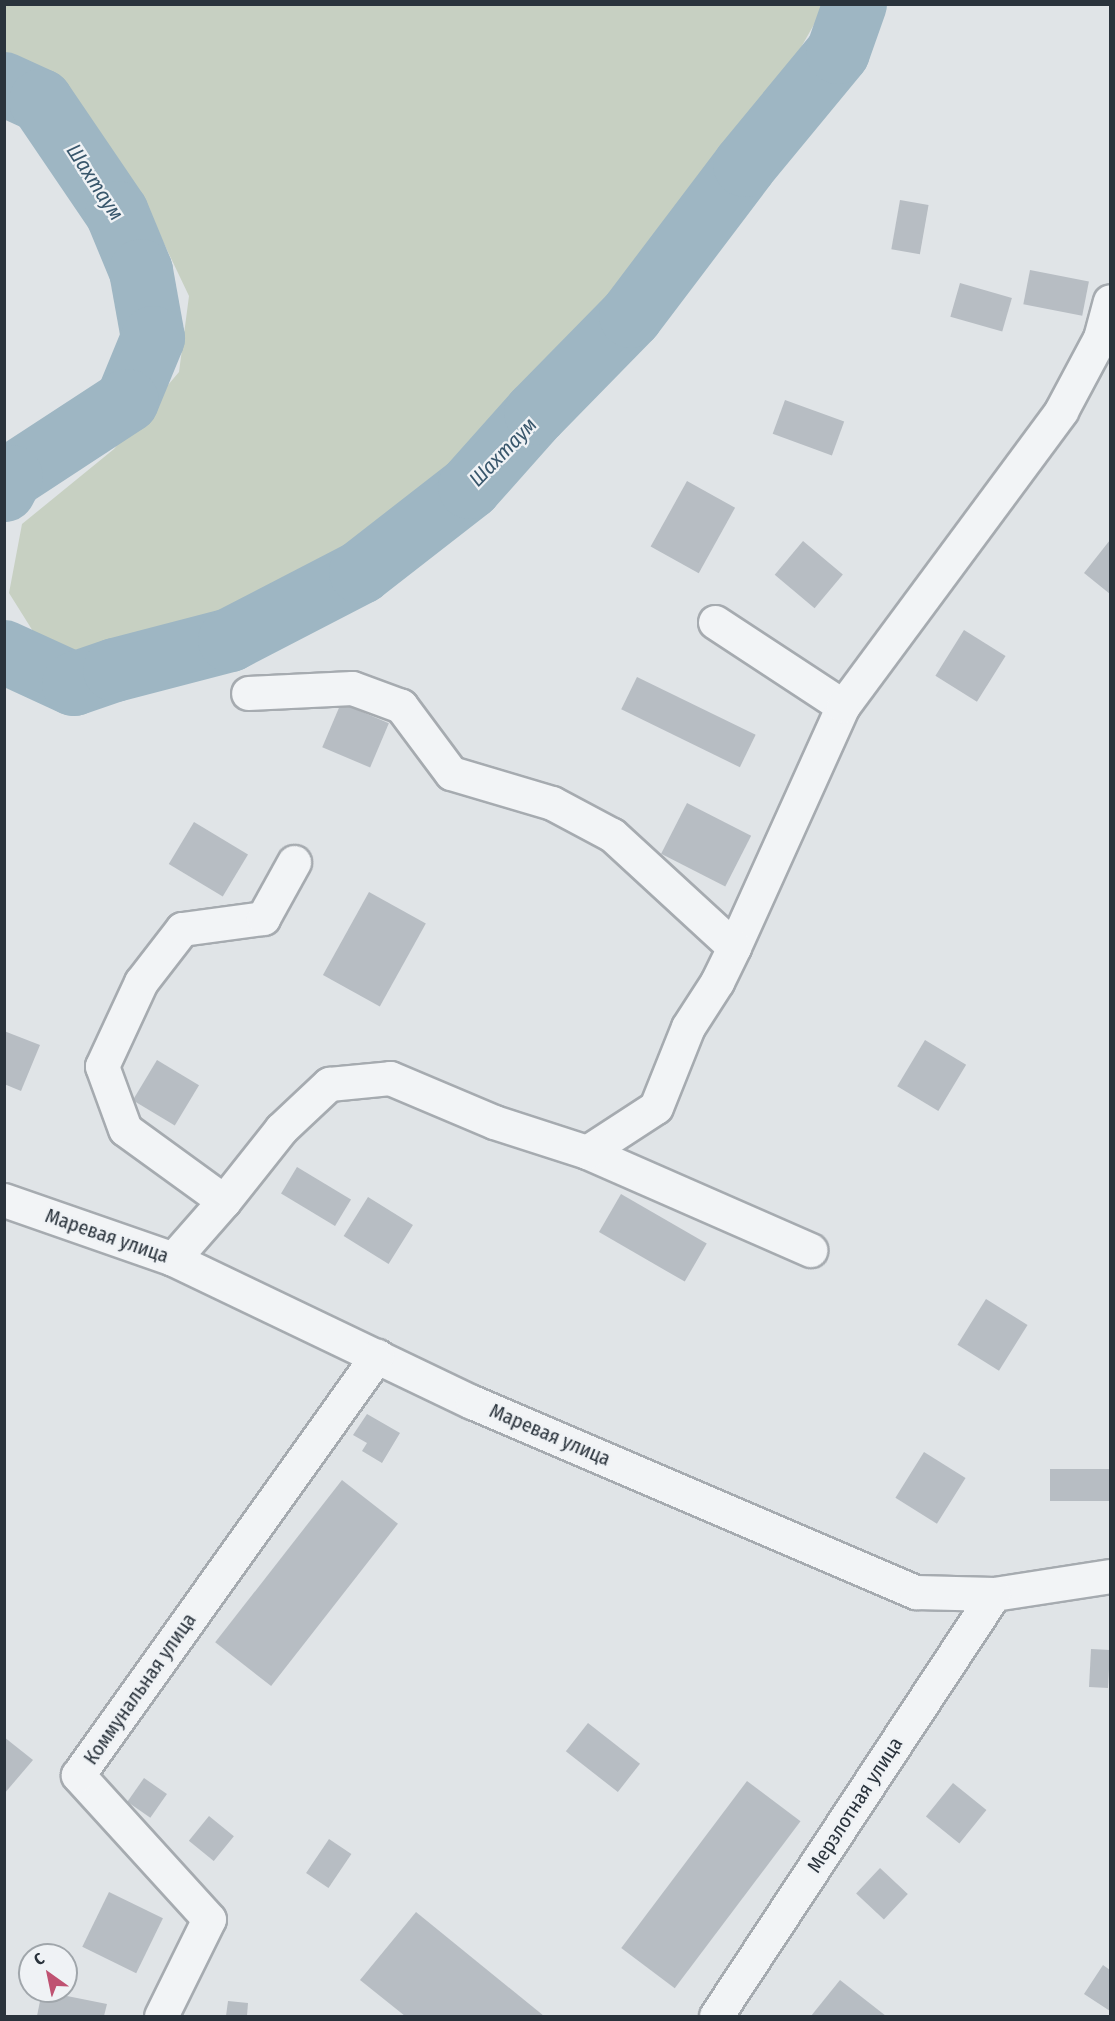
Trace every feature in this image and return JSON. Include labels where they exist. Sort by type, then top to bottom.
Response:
[{"type":"street","points":[[586,1152],[657,1107],[688,1027],[717,982],[734,947],[843,706],[1061,411],[1100,338],[1110,301]]},
{"type":"street","points":[[715,622],[843,706]]},
{"type":"street","points":[[248,693],[352,688],[401,706],[451,773],[552,802],[612,835],[734,947]]},
{"type":"street","points":[[224,1201],[125,1129],[102,1066],[141,982],[182,929],[263,918],[294,862]]},
{"type":"street","points":[[172,1259],[224,1201],[281,1129],[329,1084],[390,1078],[494,1122],[586,1152],[810,1250]]},
{"type":"street","name":"Маревая улица","points":[[4,1200],[172,1259],[472,1402],[916,1592],[994,1594],[1110,1576]]},
{"type":"street","name":"Коммунальная улица","points":[[161,2016],[208,1919],[78,1775],[377,1356]]},
{"type":"street","name":"Мерзлотная улица","points":[[716,2016],[994,1594]]},
{"type":"green space","points":[[4,5],[825,5],[782,81],[685,205],[527,390],[386,529],[224,616],[99,657],[46,652],[9,593],[22,524],[114,449],[179,372],[189,296],[147,208],[61,94],[5,64]]},
{"type":"building","points":[[900,200],[929,205],[920,254],[891,249]]},
{"type":"building","points":[[1030,270],[1089,281],[1082,316],[1023,304]]},
{"type":"building","points":[[960,283],[1012,298],[1002,332],[950,317]]},
{"type":"building","points":[[785,400],[844,422],[832,455],[773,434]]},
{"type":"building","points":[[687,481],[735,508],[699,573],[651,547]]},
{"type":"building","points":[[1110,540],[1110,594],[1084,573]]},
{"type":"building","points":[[803,541],[843,574],[815,608],[775,575]]},
{"type":"building","points":[[964,630],[1006,656],[977,702],[935,676]]},
{"type":"building","points":[[637,677],[756,735],[740,767],[621,709]]},
{"type":"building","points":[[341,703],[389,723],[370,768],[322,747]]},
{"type":"building","points":[[687,803],[751,836],[725,886],[661,854]]},
{"type":"building","points":[[194,822],[248,854],[223,896],[169,864]]},
{"type":"building","points":[[369,892],[426,924],[380,1007],[323,975]]},
{"type":"building","points":[[4,1031],[40,1045],[21,1091],[4,1084]]},
{"type":"building","points":[[925,1040],[966,1065],[938,1111],[897,1086]]},
{"type":"building","points":[[157,1060],[199,1085],[175,1126],[133,1100]]},
{"type":"building","points":[[297,1167],[351,1199],[335,1226],[281,1194]]},
{"type":"building","points":[[621,1194],[707,1244],[685,1282],[599,1232]]},
{"type":"building","points":[[368,1197],[413,1225],[389,1264],[344,1236]]},
{"type":"building","points":[[986,1299],[1028,1325],[999,1371],[957,1345]]},
{"type":"building","points":[[367,1414],[400,1433],[382,1463],[362,1451],[367,1443],[353,1435]]},
{"type":"building","points":[[924,1452],[966,1478],[937,1524],[895,1498]]},
{"type":"building","points":[[1050,1469],[1110,1469],[1110,1501],[1050,1501]]},
{"type":"building","points":[[342,1480],[398,1524],[271,1686],[215,1642]]},
{"type":"building","points":[[1091,1649],[1110,1650],[1108,1688],[1089,1687]]},
{"type":"building","points":[[588,1723],[640,1764],[618,1792],[566,1751]]},
{"type":"building","points":[[4,1737],[33,1760],[4,1794]]},
{"type":"building","points":[[144,1778],[167,1794],[150,1818],[127,1802]]},
{"type":"building","points":[[747,1781],[801,1821],[675,1988],[621,1948]]},
{"type":"building","points":[[953,1783],[986,1810],[959,1843],[926,1816]]},
{"type":"building","points":[[209,1816],[234,1836],[214,1861],[189,1841]]},
{"type":"building","points":[[329,1839],[351,1854],[328,1888],[306,1873]]},
{"type":"building","points":[[880,1868],[908,1894],[884,1920],[856,1894]]},
{"type":"building","points":[[109,1892],[163,1918],[136,1973],[82,1947]]},
{"type":"building","points":[[416,1912],[544,2016],[405,2016],[360,1980]]},
{"type":"building","points":[[1103,1965],[1110,1970],[1110,2011],[1084,1994]]},
{"type":"building","points":[[840,1980],[886,2016],[811,2016]]},
{"type":"building","points":[[78,1998],[107,2004],[104,2016],[37,2016],[40,2003],[78,2003]]},
{"type":"building","points":[[228,2001],[248,2003],[247,2016],[226,2016]]},
{"type":"waterway","name":"Шахтаум","points":[[4,652],[74,684],[115,670],[230,640],[361,572],[470,487],[536,413],[631,316],[745,165],[838,52],[855,4]]},
{"type":"waterway","name":"Шахтаум","points":[[4,84],[41,101],[117,213],[141,271],[153,338],[127,401],[11,477],[4,490]]}]
